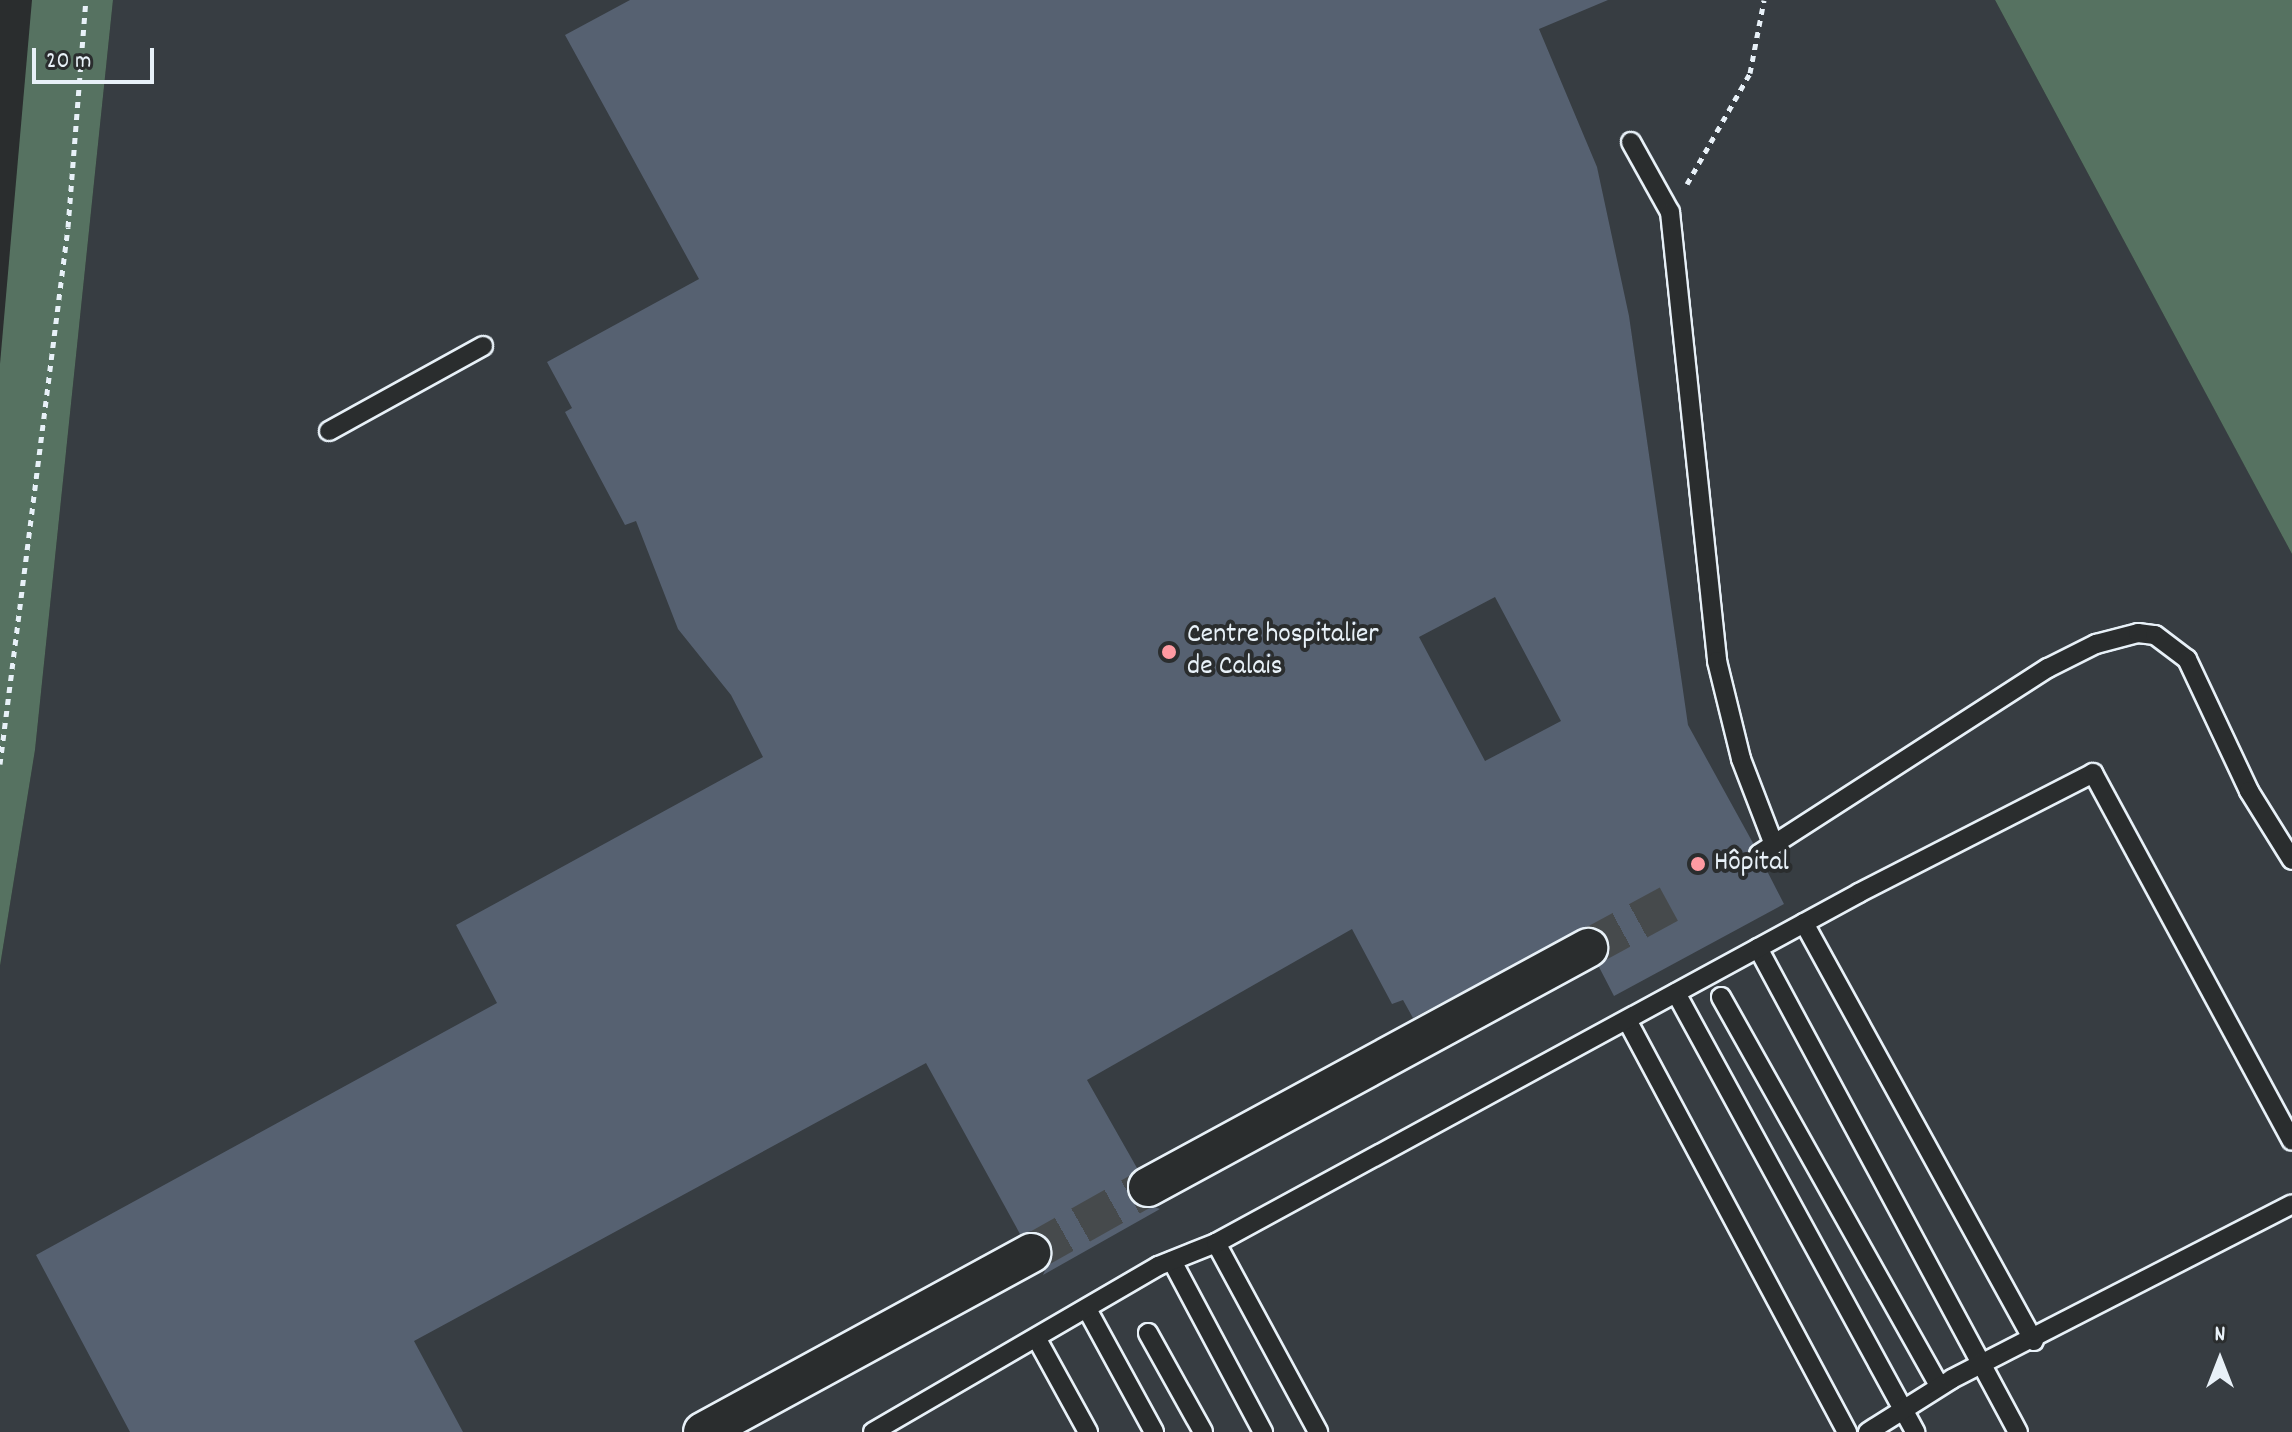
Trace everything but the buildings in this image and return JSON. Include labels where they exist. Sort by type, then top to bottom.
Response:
[{"type":"street","points":[[1148,1187],[1588,948]]},
{"type":"street","points":[[703,1432],[1031,1253]]},
{"type":"lane","points":[[1631,142],[1670,212],[1717,661],[1767,850],[2048,668],[2096,644],[2138,633],[2155,635],[2187,659],[2249,791],[2292,860]]},
{"type":"lane","points":[[329,431],[483,346]]},
{"type":"lane","points":[[873,1432],[1038,1341],[1172,1261],[1216,1243],[1804,923],[2093,773],[2292,1141]]},
{"type":"lane","points":[[1804,923],[2034,1341]]},
{"type":"lane","points":[[1758,948],[1980,1369],[2018,1432]]},
{"type":"lane","points":[[1676,993],[1915,1432]]},
{"type":"lane","points":[[1721,997],[1939,1386]]},
{"type":"lane","points":[[1627,1020],[1847,1432]]},
{"type":"lane","points":[[1868,1432],[1904,1412],[1939,1386],[1980,1369],[2292,1204]]},
{"type":"lane","points":[[1216,1243],[1318,1432]]},
{"type":"lane","points":[[1172,1261],[1263,1432]]},
{"type":"lane","points":[[1087,1309],[1154,1432]]},
{"type":"lane","points":[[1148,1333],[1203,1432]]},
{"type":"lane","points":[[1038,1341],[1088,1432]]},
{"type":"path","points":[[0,764],[68,227],[86,0]]},
{"type":"path","points":[[1670,212],[1750,73],[1764,0]]},
{"type":"shaded area","name":"Centre hospitalier de Calais","points":[[113,0],[1995,0],[2292,554],[2292,1432],[0,1432],[0,966],[35,750]]},
{"type":"green space","points":[[32,0],[113,0],[35,750],[0,966],[0,364]]},
{"type":"green space","points":[[1995,0],[2292,0],[2292,554],[2249,474]]},
{"type":"tunnel","points":[[1588,948],[1669,904]]},
{"type":"tunnel","points":[[1031,1253],[1148,1187]]},
{"type":"place","name":"Centre hospitalier de Calais","points":[[1169,652]]},
{"type":"place","name":"Hôpital","points":[[1698,864]]}]
